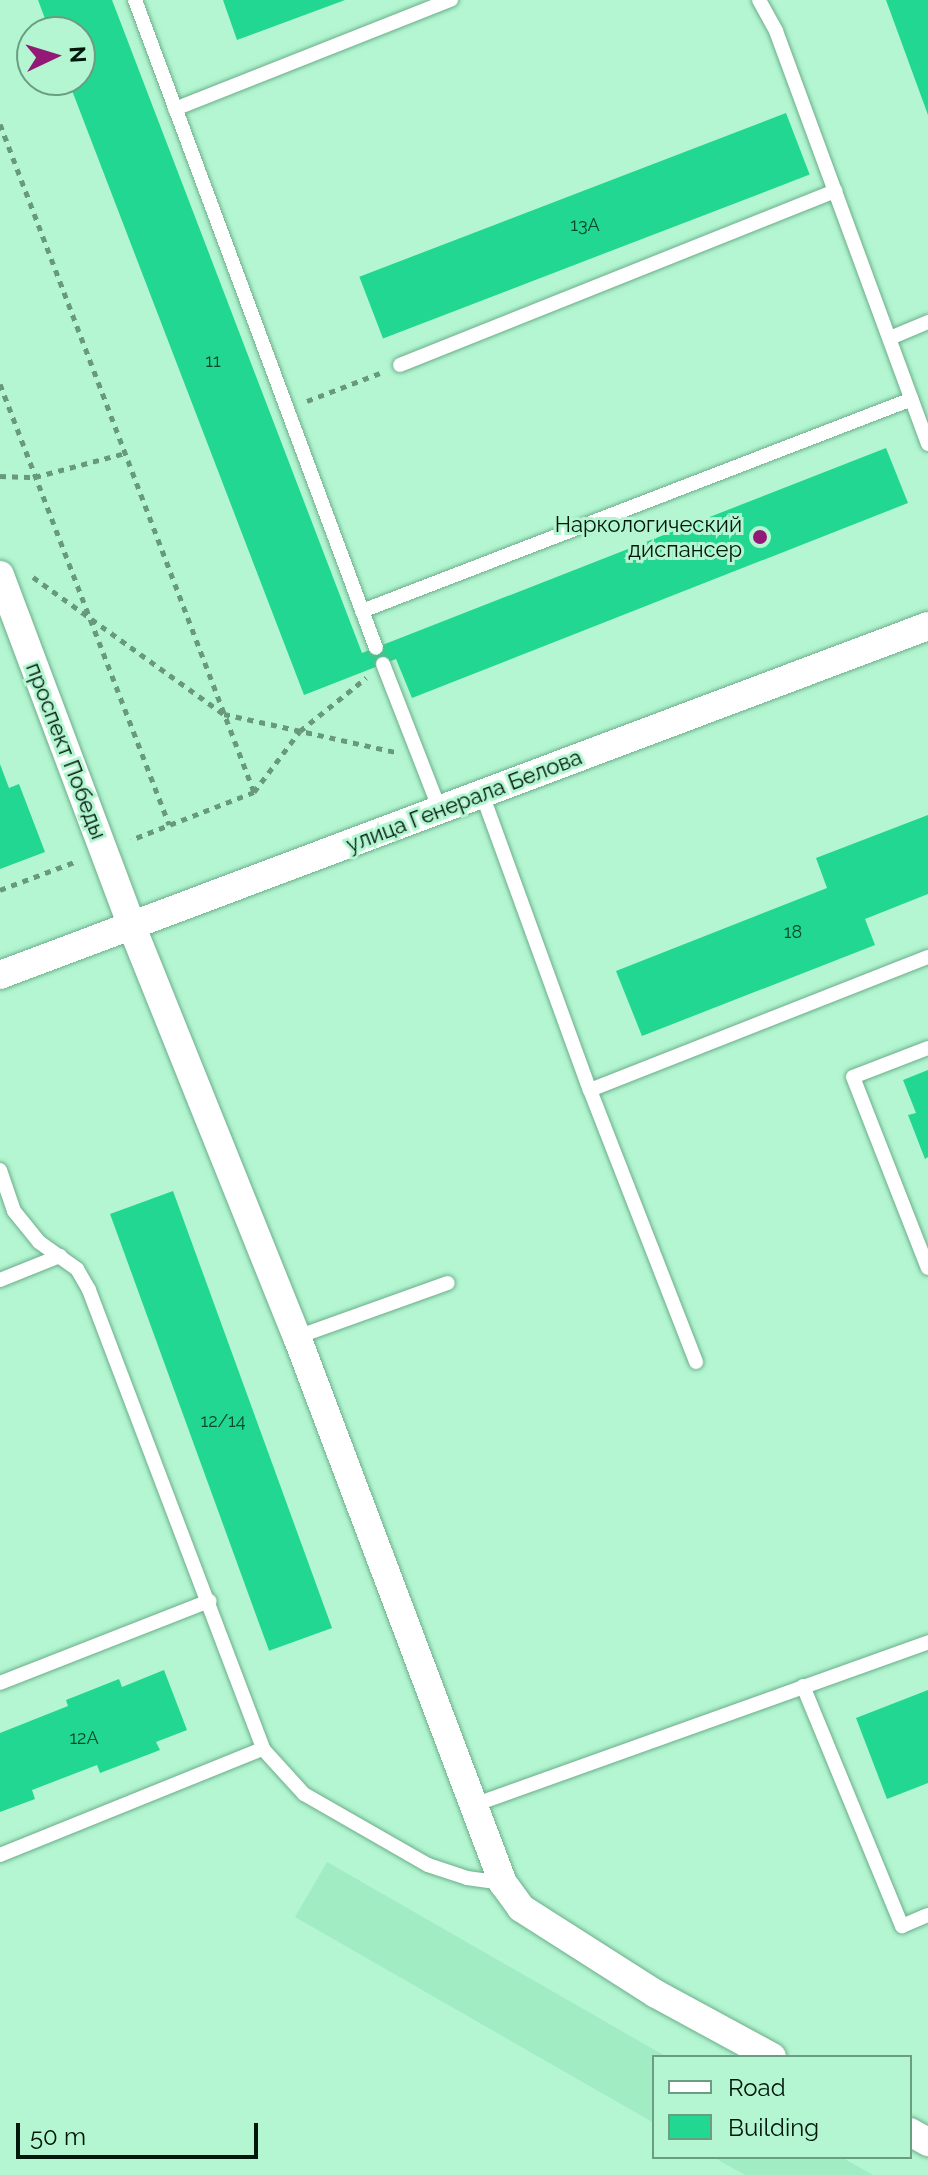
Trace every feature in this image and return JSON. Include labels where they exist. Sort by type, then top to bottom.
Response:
[{"type":"street","name":"проспект Победы","points":[[12,573],[103,851],[297,1337],[471,1806],[503,1883],[521,1908],[656,1994],[768,2055]]},
{"type":"street","name":"улица Генерала Белова","points":[[0,975],[928,626]]},
{"type":"lane","points":[[135,0],[376,648]]},
{"type":"lane","points":[[175,109],[451,0]]},
{"type":"lane","points":[[759,0],[776,31],[928,444]]},
{"type":"lane","points":[[400,365],[835,191]]},
{"type":"lane","points":[[890,338],[928,322]]},
{"type":"lane","points":[[362,611],[912,399]]},
{"type":"lane","points":[[383,664],[440,810]]},
{"type":"lane","points":[[482,794],[590,1090],[696,1362]]},
{"type":"lane","points":[[590,1090],[928,957]]},
{"type":"lane","points":[[928,1048],[853,1077],[928,1268]]},
{"type":"lane","points":[[0,1170],[14,1211],[39,1242],[77,1269],[89,1290],[263,1749],[304,1794],[428,1865],[467,1878],[503,1883]]},
{"type":"lane","points":[[0,1280],[60,1256]]},
{"type":"lane","points":[[297,1337],[448,1283]]},
{"type":"lane","points":[[0,1683],[209,1601]]},
{"type":"lane","points":[[471,1806],[928,1642]]},
{"type":"lane","points":[[803,1686],[902,1926],[928,1915]]},
{"type":"lane","points":[[0,1855],[263,1749]]},
{"type":"path","points":[[0,124],[254,792]]},
{"type":"path","points":[[287,409],[400,365]]},
{"type":"path","points":[[0,384],[169,825]]},
{"type":"path","points":[[0,476],[35,477],[125,453]]},
{"type":"path","points":[[12,573],[86,615],[224,714],[419,757]]},
{"type":"path","points":[[0,890],[254,792],[300,731],[383,664]]},
{"type":"shaded area","points":[[327,1862],[664,2055],[652,2055],[652,2122],[295,1917]]},
{"type":"shaded area","points":[[717,2159],[845,2159],[873,2175],[745,2175]]},
{"type":"building","points":[[38,0],[112,0],[362,653],[886,448],[908,503],[412,698],[396,659],[304,695],[74,96],[96,96],[96,16],[44,16]]},
{"type":"building","points":[[223,0],[345,0],[237,40]]},
{"type":"building","points":[[886,0],[928,0],[928,115]]},
{"type":"building","points":[[786,113],[810,175],[383,338],[359,277]]},
{"type":"building","points":[[0,764],[9,788],[19,784],[45,852],[0,869]]},
{"type":"building","points":[[928,815],[928,894],[865,919],[875,945],[642,1036],[616,971],[827,888],[816,858]]},
{"type":"building","points":[[928,1070],[928,1157],[925,1159],[908,1115],[916,1113],[903,1080]]},
{"type":"building","points":[[173,1191],[332,1628],[269,1651],[110,1214]]},
{"type":"building","points":[[164,1670],[187,1730],[156,1742],[160,1750],[100,1773],[97,1765],[32,1790],[35,1799],[0,1812],[0,1733],[68,1706],[66,1700],[119,1679],[122,1687]]},
{"type":"building","points":[[928,1690],[928,1783],[887,1799],[856,1718]]},
{"type":"place","name":"Наркологический диспансер","points":[[760,537]]}]
